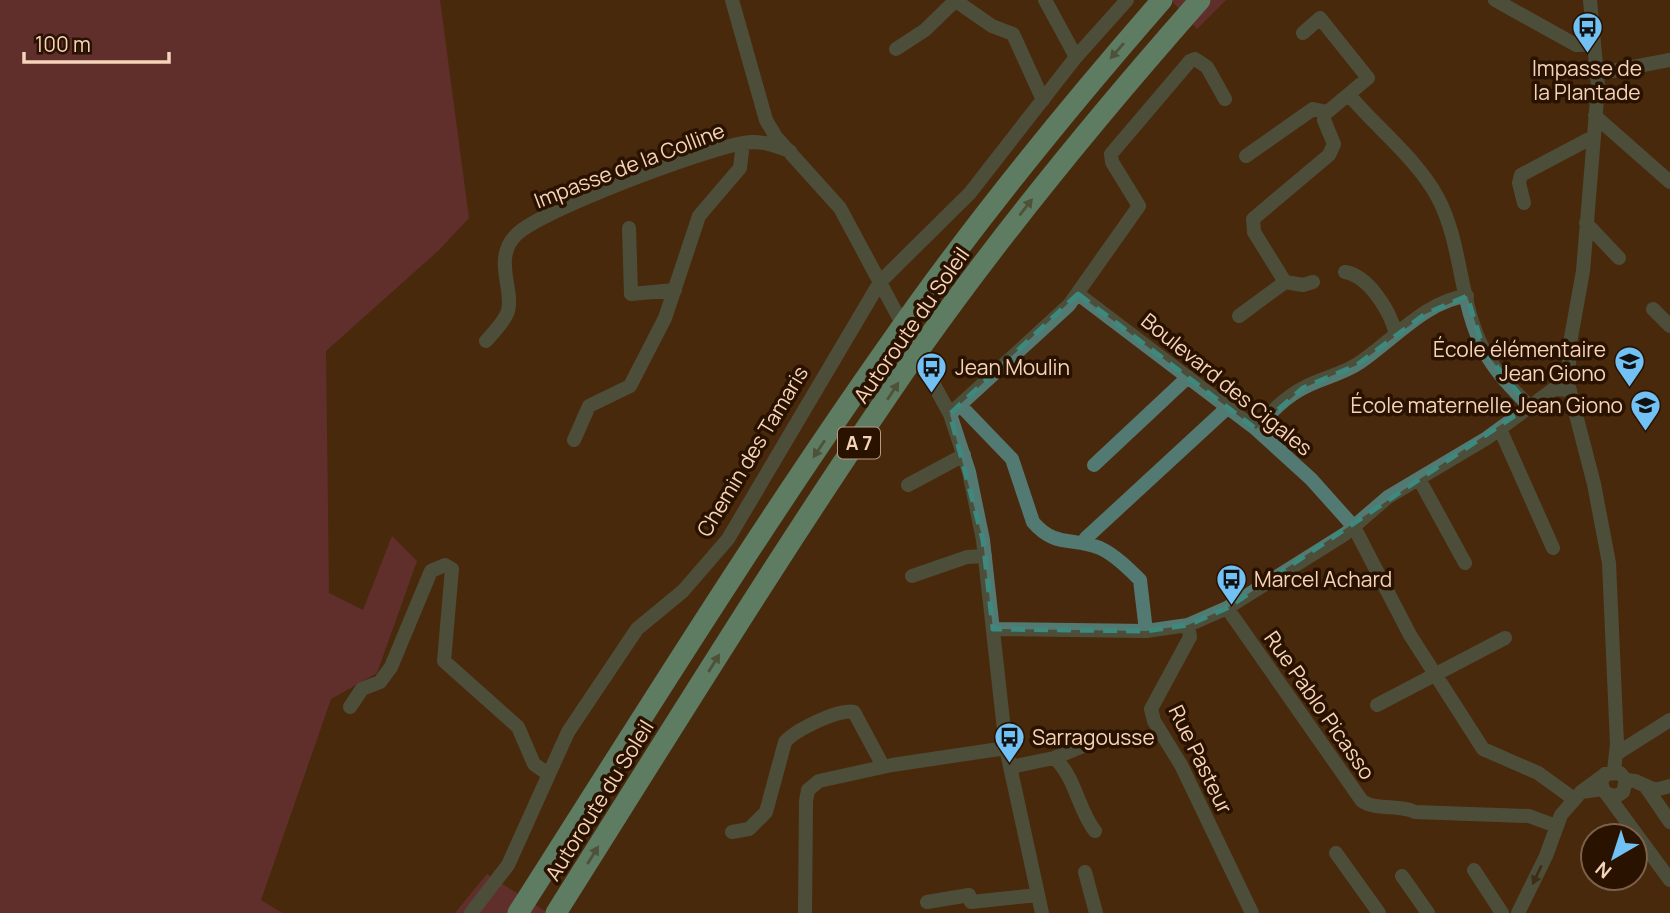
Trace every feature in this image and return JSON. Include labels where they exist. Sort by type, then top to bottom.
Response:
[{"type":"highway","name":"Autoroute du Soleil","points":[[518,913],[705,619],[893,338],[1012,178],[1075,99],[1162,0]]},
{"type":"highway","name":"Autoroute du Soleil","points":[[556,913],[748,610],[922,347],[1099,115],[1200,0]]},
{"type":"street","points":[[732,0],[766,120],[840,208],[898,316]]},
{"type":"street","points":[[896,49],[925,30],[956,0],[992,26],[1013,34],[1043,100]]},
{"type":"street","points":[[1045,0],[1076,57]]},
{"type":"street","name":"Chemin des Tamaris","points":[[471,913],[508,864],[568,732],[637,629],[683,591],[728,539],[880,282],[970,193],[1076,57],[1127,0]]},
{"type":"street","points":[[1494,0],[1576,45],[1593,44]]},
{"type":"street","points":[[1590,0],[1596,74],[1595,116],[1583,271],[1570,343],[1570,390],[1594,484],[1609,563],[1616,754],[1606,783],[1628,822]]},
{"type":"street","points":[[1285,282],[1254,232],[1253,219],[1329,155],[1334,144],[1324,120],[1327,113],[1368,78],[1320,18],[1303,33]]},
{"type":"street","points":[[955,409],[1079,294],[1089,274],[1139,206],[1112,162],[1111,154],[1195,59],[1207,67],[1225,99]]},
{"type":"street","points":[[1596,74],[1670,60]]},
{"type":"street","points":[[1350,96],[1420,173],[1437,196],[1457,249],[1467,296],[1484,351],[1508,384],[1529,406]]},
{"type":"street","points":[[1246,156],[1313,109],[1327,113]]},
{"type":"street","points":[[1595,116],[1670,182]]},
{"type":"street","points":[[1524,203],[1519,183],[1521,175],[1593,136]]},
{"type":"street","name":"Impasse de la Colline","points":[[486,341],[508,310],[505,256],[516,235],[554,212],[656,172],[743,143],[766,142],[790,151]]},
{"type":"street","points":[[574,440],[589,406],[630,386],[665,318],[699,216],[740,168],[743,143]]},
{"type":"street","points":[[1586,223],[1619,258]]},
{"type":"street","points":[[629,228],[631,294],[674,290]]},
{"type":"street","points":[[1345,272],[1362,278],[1392,321],[1396,334]]},
{"type":"street","points":[[1239,316],[1285,282],[1303,285],[1313,282]]},
{"type":"street","name":"Boulevard des Cigales","points":[[1079,294],[1256,429],[1311,478],[1354,527],[1376,573],[1434,677],[1483,749],[1577,795]]},
{"type":"street","points":[[1256,429],[1285,400],[1303,388],[1357,365],[1396,334],[1454,297],[1467,296]]},
{"type":"street","points":[[1653,309],[1670,326]]},
{"type":"street","points":[[923,365],[955,409],[1013,459],[1034,522],[1039,528],[1055,540],[1106,552],[1140,580],[1146,631]]},
{"type":"street","points":[[1094,465],[1188,377]]},
{"type":"street","points":[[993,628],[1146,631],[1188,625],[1227,608],[1354,527],[1388,497],[1500,429],[1554,389],[1570,390]]},
{"type":"street","points":[[1086,538],[1227,408]]},
{"type":"street","points":[[955,409],[985,556],[1006,748],[1042,913]]},
{"type":"street","points":[[1500,429],[1553,548]]},
{"type":"street","points":[[908,485],[964,455]]},
{"type":"street","points":[[1419,479],[1465,563]]},
{"type":"street","points":[[912,576],[967,557],[985,556]]},
{"type":"street","points":[[351,707],[362,689],[380,682],[391,667],[431,571],[444,565],[452,569],[444,661],[517,727],[534,764],[548,774]]},
{"type":"street","name":"Rue Pablo Picasso","points":[[1227,608],[1362,801],[1368,805],[1402,806],[1415,812],[1529,816],[1554,831]]},
{"type":"street","name":"Rue Pasteur","points":[[1188,625],[1190,637],[1151,709],[1154,722],[1181,765],[1252,913]]},
{"type":"street","points":[[1377,705],[1505,638]]},
{"type":"street","points":[[732,832],[749,829],[766,812],[785,741],[791,735],[847,710],[854,712],[883,766]]},
{"type":"street","points":[[1616,754],[1670,720]]},
{"type":"street","points":[[1010,767],[1054,758],[1088,744]]},
{"type":"street","points":[[805,913],[808,790],[819,781],[883,766],[1006,748]]},
{"type":"street","points":[[1054,758],[1062,765],[1085,819],[1096,831]]},
{"type":"street","points":[[1518,913],[1546,856],[1554,831],[1577,795],[1606,783],[1620,773],[1631,822]]},
{"type":"street","points":[[1606,783],[1617,796],[1624,786],[1635,781],[1655,790],[1670,786]]},
{"type":"street","points":[[1646,786],[1670,822]]},
{"type":"street","points":[[1649,852],[1670,880]]},
{"type":"street","points":[[1336,853],[1379,913]]},
{"type":"street","points":[[1474,870],[1502,913]]},
{"type":"street","points":[[1085,872],[1096,913]]},
{"type":"street","points":[[1402,876],[1428,913]]},
{"type":"street","points":[[927,902],[969,895],[971,902],[1037,895]]},
{"type":"highlighted area","points":[[1078,294],[1256,429],[1303,388],[1357,365],[1425,314],[1467,296],[1484,351],[1529,406],[1227,608],[1188,625],[1146,631],[993,629],[983,540],[950,414]]},
{"type":"shaded area","points":[[0,0],[440,0],[469,218],[439,250],[326,351],[329,593],[363,610],[392,536],[417,561],[377,673],[331,699],[261,900],[282,913],[0,913]]},
{"type":"shaded area","points":[[1171,0],[1226,0],[1197,29]]},
{"type":"shaded area","points":[[487,874],[548,913],[455,913]]},
{"type":"place","name":"Impasse de la Plantade","points":[[1587,55]]},
{"type":"place","name":"École élémentaire Jean Giono","points":[[1629,388]]},
{"type":"place","name":"Jean Moulin","points":[[932,394]]},
{"type":"place","name":"École maternelle Jean Giono","points":[[1646,432]]},
{"type":"place","name":"Marcel Achard","points":[[1231,606]]},
{"type":"place","name":"Sarragousse","points":[[1009,764]]}]
